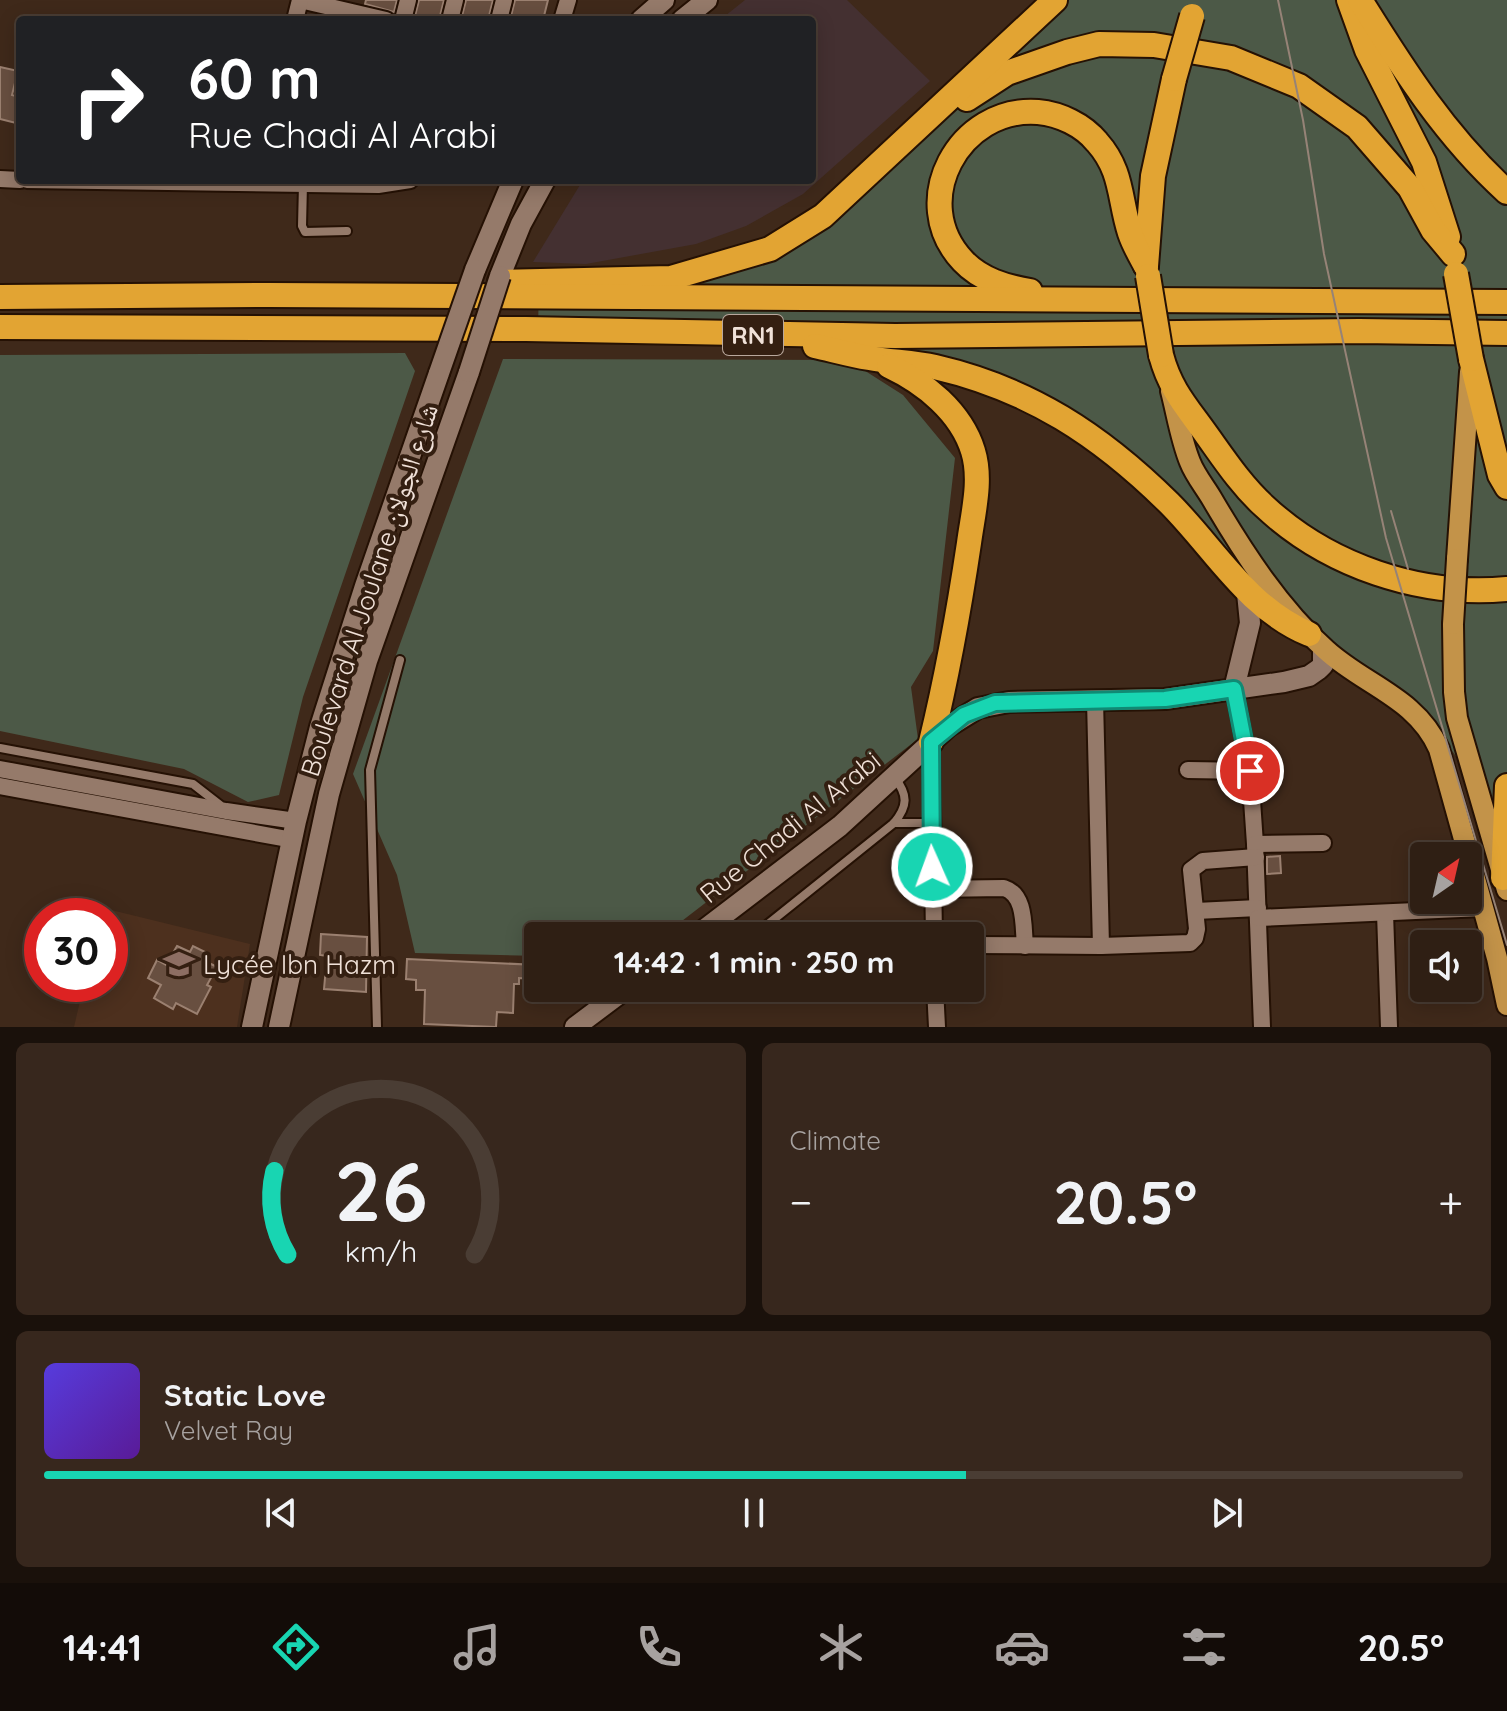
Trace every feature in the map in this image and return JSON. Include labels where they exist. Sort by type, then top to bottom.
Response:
[{"type":"highway","points":[[270,295],[325,288],[671,278],[770,249],[823,216],[1055,0]]},
{"type":"highway","points":[[1349,0],[1367,50],[1424,162],[1454,264],[1471,359],[1500,475],[1507,487]]},
{"type":"highway","points":[[1360,0],[1398,61],[1448,131],[1507,192]]},
{"type":"highway","points":[[1194,8],[1174,79],[1153,176],[1147,271],[1168,380],[1241,483],[1286,525],[1313,543],[1375,574],[1409,584],[1483,591],[1507,589]]},
{"type":"highway","points":[[888,157],[1007,73],[1067,52],[1099,44],[1135,44],[1231,58],[1299,86],[1357,127],[1410,188],[1454,264]]},
{"type":"highway","points":[[1087,301],[1011,288],[989,279],[963,261],[953,247],[941,209],[945,172],[966,138],[985,123],[1024,112],[1046,113],[1072,122],[1095,138],[1116,172],[1130,232],[1147,271]]},
{"type":"highway","name":"RN1","points":[[0,297],[270,295],[1507,302]]},
{"type":"highway","name":"RN1","points":[[0,327],[526,329],[766,335],[1344,331],[1507,333]]},
{"type":"highway","points":[[766,335],[872,359],[905,361],[979,378],[1057,413],[1121,460],[1170,504],[1247,593],[1280,620],[1316,641]]},
{"type":"highway","points":[[872,359],[908,375],[935,396],[961,427],[975,456],[977,489],[967,560],[947,675],[931,742]]},
{"type":"highway","points":[[1505,884],[1507,786]]},
{"type":"main road","points":[[646,16],[664,0]]},
{"type":"main road","points":[[687,16],[707,0]]},
{"type":"main road","name":"Boulevard Al Joulane شارع الجولان","points":[[252,1027],[294,830],[320,727],[475,270],[511,184]]},
{"type":"main road","name":"Boulevard Al Joulane شارع الجولان","points":[[279,1027],[329,794],[367,661],[500,276],[521,224],[543,184]]},
{"type":"main road","points":[[1471,359],[1453,624],[1454,692],[1457,718],[1505,884]]},
{"type":"main road","points":[[1168,380],[1190,463],[1230,531],[1316,641],[1355,672],[1403,702],[1433,734],[1507,1005]]},
{"type":"main road","points":[[1234,689],[1250,623],[1247,593]]},
{"type":"main road","name":"Rue Chadi Al Arabi","points":[[714,922],[840,826],[964,715],[995,703],[1165,699],[1309,676],[1323,665],[1316,641]]},
{"type":"main road","points":[[588,1023],[611,1002]]},
{"type":"street","points":[[300,0],[356,6],[377,16]]},
{"type":"street","points":[[303,184],[384,184]]},
{"type":"street","points":[[1234,689],[1250,771],[1262,1027]]},
{"type":"street","points":[[1095,700],[1101,946]]},
{"type":"street","points":[[931,742],[934,922]]},
{"type":"street","points":[[0,769],[226,811],[294,830]]},
{"type":"street","points":[[1188,770],[1250,771]]},
{"type":"street","points":[[0,786],[294,830]]},
{"type":"street","points":[[984,945],[1190,943],[1197,929],[1190,875],[1194,866],[1203,861],[1256,850],[1323,843]]},
{"type":"street","points":[[933,889],[1004,888],[1012,891],[1020,902],[1025,946]]},
{"type":"street","points":[[1196,911],[1385,913],[1483,908]]},
{"type":"street","points":[[1385,913],[1389,1027]]},
{"type":"street","points":[[936,1002],[937,1027]]},
{"type":"lane","points":[[303,184],[302,226],[305,232],[347,231]]},
{"type":"lane","points":[[377,1027],[370,770],[400,660]]},
{"type":"lane","points":[[0,748],[193,784],[226,811]]},
{"type":"lane","points":[[770,922],[894,823],[906,803],[904,791],[895,778]]},
{"type":"lane","points":[[894,823],[931,823]]},
{"type":"shaded area","points":[[745,0],[847,0],[930,81],[816,182],[816,16],[725,16]]},
{"type":"shaded area","points":[[581,184],[814,184],[803,194],[746,226],[696,244],[586,264],[533,262]]},
{"type":"shaded area","name":"Lycée Ibn Hazm","points":[[128,914],[250,944],[237,1027],[74,1027],[80,1002],[128,1002]]},
{"type":"green space","points":[[1049,0],[1507,0],[1507,826],[1428,718],[1301,623],[1054,403],[858,344],[538,332],[539,277],[714,270],[827,204]]},
{"type":"green space","points":[[405,353],[415,371],[303,697],[279,795],[248,802],[184,769],[0,731],[0,355]]},
{"type":"green space","points":[[503,359],[848,360],[903,395],[955,458],[933,651],[911,687],[918,739],[681,922],[524,922],[524,956],[415,953],[397,875],[353,774]]},
{"type":"building","points":[[366,0],[397,0],[394,12],[365,4]]},
{"type":"building","points":[[419,0],[444,0],[440,16],[415,16]]},
{"type":"building","points":[[466,0],[493,0],[489,16],[462,16]]},
{"type":"building","points":[[515,0],[548,0],[544,16],[511,16]]},
{"type":"building","points":[[0,67],[16,71],[12,95],[16,96],[16,123],[0,119]]},
{"type":"building","points":[[1280,856],[1281,873],[1267,874],[1267,857]]},
{"type":"building","points":[[321,934],[367,937],[366,992],[324,989],[327,956],[320,955]]},
{"type":"building","points":[[177,946],[190,952],[193,946],[207,953],[203,960],[217,967],[197,1014],[176,1003],[173,1009],[154,998],[161,985],[148,978],[157,960],[166,965]]},
{"type":"building","points":[[407,959],[524,964],[524,978],[519,978],[519,984],[514,984],[513,1013],[497,1012],[496,1027],[424,1024],[425,990],[416,990],[416,980],[406,979]]},
{"type":"tram line","points":[[1278,0],[1303,120],[1324,254],[1386,538],[1507,945]]},
{"type":"tram line","points":[[1391,511],[1408,569]]},
{"type":"place","name":"Lycée Ibn Hazm","points":[[179,964]]},
{"type":"route","points":[[932,867],[931,742],[964,715],[978,708],[1009,702],[1165,699],[1234,689],[1250,771]]}]
